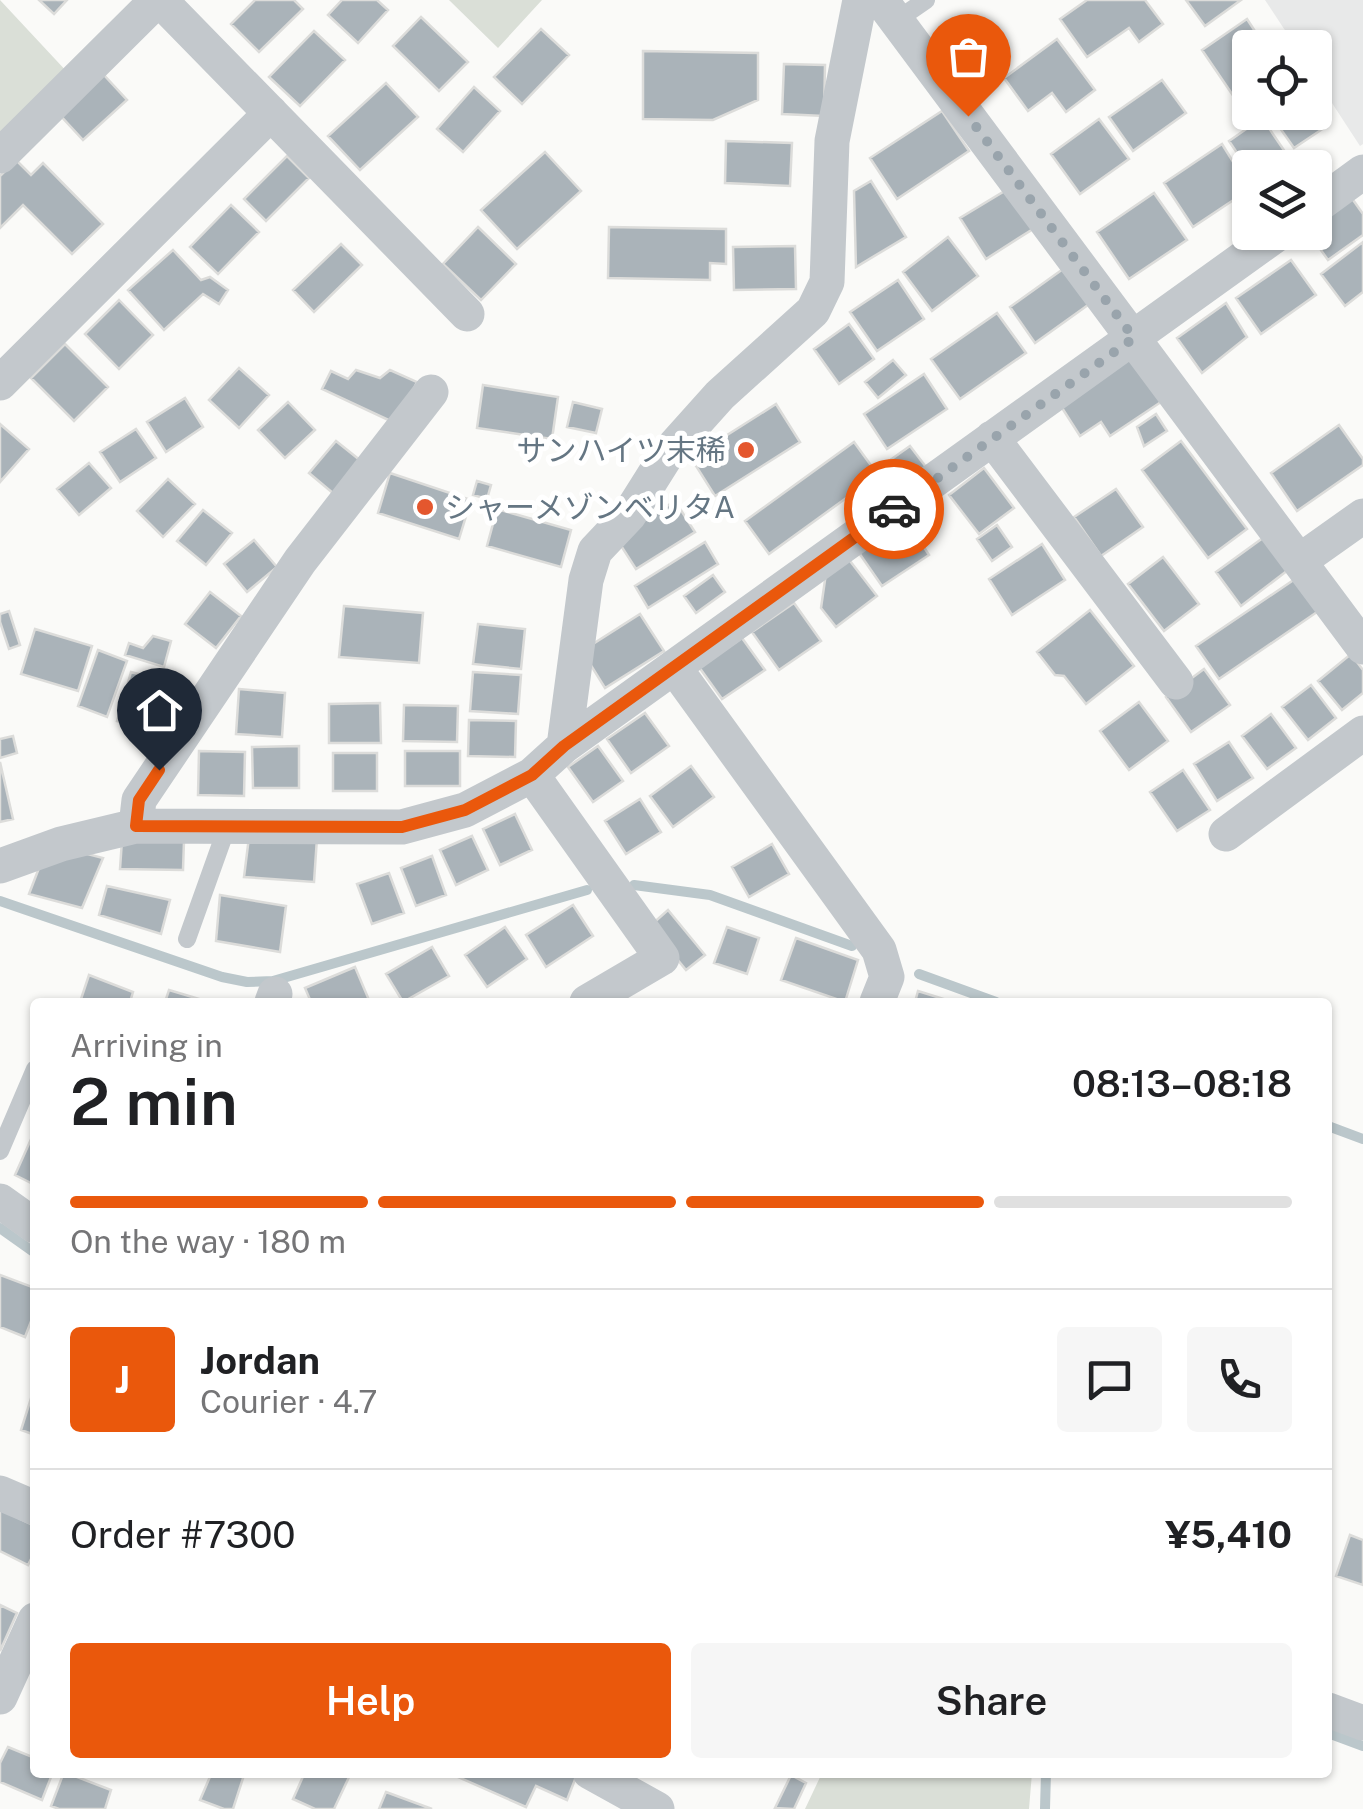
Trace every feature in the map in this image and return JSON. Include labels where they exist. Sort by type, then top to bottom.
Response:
[{"type":"street","points":[[0,156],[158,0],[467,314]]},
{"type":"street","points":[[564,746],[586,580],[595,551],[629,514],[668,453],[720,395],[813,311],[826,282],[832,140],[860,0]]},
{"type":"street","points":[[889,10],[1361,640]]},
{"type":"street","points":[[0,383],[271,113]]},
{"type":"street","points":[[1332,196],[1362,177]]},
{"type":"street","points":[[0,866],[60,844],[136,826],[402,827],[465,810],[532,775],[564,746],[1255,250]]},
{"type":"street","points":[[136,826],[139,800],[300,561],[431,392]]},
{"type":"street","points":[[992,438],[1176,682]]},
{"type":"street","points":[[1301,560],[1363,516]]},
{"type":"street","points":[[674,667],[878,950],[887,976],[879,998]]},
{"type":"street","points":[[1226,834],[1363,733]]},
{"type":"street","points":[[532,775],[662,958],[594,998]]},
{"type":"street","points":[[0,1200],[30,1222]]},
{"type":"street","points":[[0,1493],[30,1506]]},
{"type":"street","points":[[0,1697],[30,1631]]},
{"type":"street","points":[[1332,1711],[1363,1723]]},
{"type":"street","points":[[596,1788],[657,1809]]},
{"type":"lane","points":[[889,10],[926,0]]},
{"type":"lane","points":[[187,939],[227,827]]},
{"type":"lane","points":[[0,1152],[30,1081]]},
{"type":"shaded area","points":[[0,0],[69,74],[0,142]]},
{"type":"shaded area","points":[[449,0],[542,0],[498,48]]},
{"type":"shaded area","points":[[1265,0],[1363,0],[1363,144],[1360,146],[1332,103],[1332,30],[1285,30]]},
{"type":"shaded area","points":[[820,1778],[1032,1778],[1029,1809],[805,1809]]},
{"type":"building","points":[[39,0],[67,0],[54,14]]},
{"type":"building","points":[[255,0],[294,0],[303,9],[259,52],[231,24]]},
{"type":"building","points":[[342,0],[377,0],[388,10],[358,43],[328,15]]},
{"type":"building","points":[[1087,0],[1145,0],[1163,24],[1139,42],[1129,28],[1087,57],[1060,19]]},
{"type":"building","points":[[1186,0],[1241,0],[1205,26]]},
{"type":"building","points":[[421,17],[468,62],[439,91],[393,46]]},
{"type":"building","points":[[1247,19],[1254,30],[1232,30],[1232,94],[1202,50]]},
{"type":"building","points":[[541,29],[569,55],[522,104],[494,77]]},
{"type":"building","points":[[314,31],[345,60],[300,106],[269,77]]},
{"type":"building","points":[[1057,39],[1095,90],[1066,112],[1052,93],[1028,111],[1004,78]]},
{"type":"building","points":[[643,51],[758,53],[758,100],[713,120],[643,119]]},
{"type":"building","points":[[784,64],[825,65],[824,116],[782,114]]},
{"type":"building","points":[[103,74],[127,100],[83,140],[59,114]]},
{"type":"building","points":[[1162,80],[1186,113],[1133,151],[1109,117]]},
{"type":"building","points":[[386,83],[418,117],[360,170],[328,136]]},
{"type":"building","points":[[474,87],[500,111],[463,152],[437,129]]},
{"type":"building","points":[[942,111],[969,151],[897,199],[870,158]]},
{"type":"building","points":[[1099,119],[1129,159],[1080,194],[1051,154]]},
{"type":"building","points":[[1245,130],[1270,130],[1284,150],[1235,150],[1229,141]]},
{"type":"building","points":[[1281,130],[1321,130],[1294,148]]},
{"type":"building","points":[[726,141],[792,143],[790,186],[725,183]]},
{"type":"building","points":[[1222,144],[1232,160],[1232,201],[1193,227],[1164,183]]},
{"type":"building","points":[[545,152],[581,191],[517,249],[481,210]]},
{"type":"building","points":[[287,156],[309,178],[266,221],[244,199]]},
{"type":"building","points":[[16,160],[31,175],[43,163],[103,224],[72,254],[23,205],[0,228],[0,176]]},
{"type":"building","points":[[871,181],[906,237],[856,267],[854,191]]},
{"type":"building","points":[[1008,189],[1033,229],[986,259],[960,218]]},
{"type":"building","points":[[1154,193],[1187,240],[1129,279],[1097,232]]},
{"type":"building","points":[[1351,197],[1363,214],[1363,235],[1328,260],[1321,250],[1332,250],[1332,210]]},
{"type":"building","points":[[231,205],[259,232],[218,274],[190,247]]},
{"type":"building","points":[[478,227],[516,264],[481,300],[443,264]]},
{"type":"building","points":[[609,227],[726,229],[726,264],[710,263],[710,280],[608,278]]},
{"type":"building","points":[[948,237],[978,276],[932,311],[903,272]]},
{"type":"building","points":[[1363,242],[1363,292],[1345,306],[1321,274]]},
{"type":"building","points":[[341,244],[362,265],[314,312],[293,290]]},
{"type":"building","points":[[795,246],[796,289],[734,290],[733,247]]},
{"type":"building","points":[[173,250],[201,280],[210,277],[228,290],[219,304],[203,294],[164,330],[128,290]]},
{"type":"building","points":[[1291,260],[1316,295],[1261,334],[1236,298]]},
{"type":"building","points":[[1070,264],[1095,300],[1035,343],[1010,307]]},
{"type":"building","points":[[898,280],[924,319],[877,351],[850,312]]},
{"type":"building","points":[[119,300],[153,335],[119,369],[85,334]]},
{"type":"building","points":[[1226,303],[1247,337],[1202,373],[1177,338]]},
{"type":"building","points":[[997,313],[1026,353],[960,399],[931,359]]},
{"type":"building","points":[[849,324],[874,359],[839,384],[814,349]]},
{"type":"building","points":[[65,344],[108,387],[74,421],[31,378]]},
{"type":"building","points":[[1131,351],[1164,400],[1110,436],[1101,422],[1080,436],[1057,400]]},
{"type":"building","points":[[893,360],[906,375],[878,398],[865,382]]},
{"type":"building","points":[[239,368],[269,395],[239,428],[209,400]]},
{"type":"building","points":[[356,370],[380,378],[390,370],[417,382],[397,424],[322,389],[331,371],[348,379]]},
{"type":"building","points":[[924,374],[947,409],[887,449],[864,414]]},
{"type":"building","points":[[483,385],[558,397],[552,439],[477,428]]},
{"type":"building","points":[[185,398],[203,427],[166,452],[147,422]]},
{"type":"building","points":[[288,402],[315,430],[285,458],[258,430]]},
{"type":"building","points":[[573,402],[602,409],[596,433],[567,427]]},
{"type":"building","name":"サンハイツ末稀","points":[[776,404],[800,442],[715,496],[691,458]]},
{"type":"building","points":[[1156,414],[1167,431],[1144,446],[1137,427]]},
{"type":"building","points":[[0,424],[29,449],[0,482]]},
{"type":"building","points":[[1339,425],[1363,459],[1363,465],[1297,511],[1271,473]]},
{"type":"building","points":[[136,429],[156,458],[120,482],[100,452]]},
{"type":"building","points":[[336,441],[361,461],[334,494],[309,473]]},
{"type":"building","points":[[1181,441],[1247,529],[1208,558],[1142,470]]},
{"type":"building","points":[[854,442],[878,475],[769,554],[745,521]]},
{"type":"building","points":[[910,446],[926,467],[902,485],[886,463]]},
{"type":"building","points":[[89,463],[111,488],[79,515],[57,489]]},
{"type":"building","points":[[984,468],[1014,508],[979,534],[949,495]]},
{"type":"building","name":"シャーメゾンベリタA","points":[[390,473],[471,500],[459,539],[378,513]]},
{"type":"building","points":[[168,479],[195,504],[163,537],[137,511]]},
{"type":"building","points":[[477,481],[491,485],[487,499],[473,495]]},
{"type":"building","points":[[1116,489],[1143,527],[1101,556],[1074,517]]},
{"type":"building","points":[[675,501],[695,532],[636,569],[616,538]]},
{"type":"building","points":[[497,509],[571,530],[561,567],[487,546]]},
{"type":"building","points":[[203,510],[232,533],[206,565],[177,541]]},
{"type":"building","points":[[905,518],[929,555],[882,586],[857,550]]},
{"type":"building","points":[[997,525],[1012,547],[992,561],[977,539]]},
{"type":"building","points":[[1267,535],[1292,567],[1241,606],[1216,572]]},
{"type":"building","points":[[254,540],[277,567],[247,592],[224,564]]},
{"type":"building","points":[[705,542],[718,564],[648,608],[635,586]]},
{"type":"building","points":[[1042,544],[1065,580],[1012,615],[989,579]]},
{"type":"building","points":[[847,557],[877,596],[836,627],[821,608],[826,573]]},
{"type":"building","points":[[1163,557],[1199,604],[1164,631],[1128,584]]},
{"type":"building","points":[[713,575],[725,592],[696,613],[684,596]]},
{"type":"building","points":[[1298,577],[1320,610],[1219,679],[1196,646]]},
{"type":"building","points":[[210,592],[241,616],[216,648],[185,624]]},
{"type":"building","points":[[794,603],[821,641],[779,670],[752,632]]},
{"type":"building","points":[[344,606],[423,613],[419,663],[339,657]]},
{"type":"building","points":[[1090,610],[1134,666],[1086,704],[1064,676],[1055,675],[1037,652]]},
{"type":"building","points":[[9,611],[20,645],[9,649],[0,614]]},
{"type":"building","points":[[640,614],[664,651],[605,688],[582,651]]},
{"type":"building","points":[[478,624],[525,629],[521,669],[473,664]]},
{"type":"building","points":[[35,629],[92,646],[78,691],[21,674]]},
{"type":"building","points":[[153,636],[171,641],[164,667],[125,655],[129,643],[143,648]]},
{"type":"building","points":[[742,638],[765,670],[722,699],[699,667]]},
{"type":"building","points":[[98,650],[127,661],[107,717],[78,706]]},
{"type":"building","points":[[1351,654],[1363,670],[1363,693],[1342,710],[1318,681]]},
{"type":"building","points":[[1204,669],[1230,705],[1191,732],[1166,697]]},
{"type":"building","points":[[131,672],[161,680],[148,729],[117,721]]},
{"type":"building","points":[[473,672],[521,675],[518,714],[470,711]]},
{"type":"building","points":[[1311,685],[1336,718],[1308,740],[1282,707]]},
{"type":"building","points":[[239,689],[285,693],[282,737],[236,734]]},
{"type":"building","points":[[1139,702],[1168,741],[1129,770],[1100,731]]},
{"type":"building","points":[[380,703],[381,743],[329,743],[329,704]]},
{"type":"building","points":[[404,705],[458,706],[457,742],[403,741]]},
{"type":"building","points":[[645,713],[669,746],[631,773],[607,739]]},
{"type":"building","points":[[1271,714],[1296,748],[1267,769],[1242,736]]},
{"type":"building","points":[[469,720],[516,721],[515,757],[468,756]]},
{"type":"building","points":[[13,736],[17,753],[0,758],[0,739]]},
{"type":"building","points":[[1229,742],[1253,778],[1217,801],[1194,764]]},
{"type":"building","points":[[299,746],[299,788],[253,788],[252,747]]},
{"type":"building","points":[[598,746],[623,781],[593,802],[568,767]]},
{"type":"building","points":[[199,751],[245,752],[244,796],[198,795]]},
{"type":"building","points":[[405,751],[460,751],[460,786],[405,786]]},
{"type":"building","points":[[333,753],[377,753],[377,791],[333,791]]},
{"type":"building","points":[[0,762],[13,819],[0,822]]},
{"type":"building","points":[[691,766],[714,797],[673,827],[650,796]]},
{"type":"building","points":[[1183,770],[1210,810],[1177,831],[1150,792]]},
{"type":"building","points":[[640,799],[661,832],[626,854],[605,821]]},
{"type":"building","points":[[515,814],[532,850],[500,865],[483,829]]},
{"type":"building","points":[[472,836],[488,870],[456,885],[440,850]]},
{"type":"building","points":[[249,837],[317,838],[314,882],[244,877]]},
{"type":"building","points":[[122,840],[184,841],[183,870],[120,869]]},
{"type":"building","points":[[772,844],[789,874],[749,897],[732,867]]},
{"type":"building","points":[[76,851],[103,858],[82,908],[29,894],[39,868]]},
{"type":"building","points":[[432,856],[446,895],[416,906],[401,868]]},
{"type":"building","points":[[389,873],[404,913],[372,924],[357,884]]},
{"type":"building","points":[[107,886],[170,900],[161,934],[99,915]]},
{"type":"building","points":[[220,895],[286,906],[280,952],[216,941]]},
{"type":"building","points":[[573,905],[593,936],[546,967],[526,935]]},
{"type":"building","points":[[668,910],[705,955],[686,970],[650,926]]},
{"type":"building","points":[[505,927],[527,959],[487,987],[465,955]]},
{"type":"building","points":[[727,927],[759,938],[747,974],[714,963]]},
{"type":"building","points":[[796,938],[858,960],[846,998],[833,998],[781,980]]},
{"type":"building","points":[[432,947],[449,976],[410,998],[401,998],[386,974]]},
{"type":"building","points":[[355,967],[368,998],[309,998],[305,988]]},
{"type":"building","points":[[89,975],[133,992],[131,998],[81,998]]},
{"type":"building","points":[[169,990],[196,998],[166,998]]},
{"type":"building","points":[[918,991],[940,998],[916,998]]},
{"type":"building","points":[[30,1141],[30,1182],[15,1175]]},
{"type":"building","points":[[0,1275],[30,1286],[30,1324],[25,1337],[0,1327]]},
{"type":"building","points":[[30,1402],[30,1433],[21,1430]]},
{"type":"building","points":[[0,1509],[30,1524],[30,1561],[28,1565],[0,1551]]},
{"type":"building","points":[[1350,1535],[1363,1540],[1363,1585],[1336,1576]]},
{"type":"building","points":[[0,1605],[17,1613],[0,1651]]},
{"type":"building","points":[[8,1747],[30,1756],[30,1778],[51,1778],[42,1800],[0,1782],[0,1763]]},
{"type":"building","points":[[62,1778],[80,1778],[111,1790],[105,1809],[51,1806]]},
{"type":"building","points":[[209,1778],[243,1778],[233,1809],[200,1800]]},
{"type":"building","points":[[302,1778],[349,1778],[334,1809],[315,1809],[293,1799]]},
{"type":"building","points":[[460,1778],[576,1778],[567,1800],[536,1786],[526,1807]]},
{"type":"building","points":[[790,1778],[806,1783],[794,1809],[775,1808]]},
{"type":"building","points":[[386,1792],[432,1809],[379,1809]]},
{"type":"waterway","points":[[634,885],[710,895],[852,946]]},
{"type":"waterway","points":[[0,901],[222,977],[247,982],[273,981],[587,890]]},
{"type":"waterway","points":[[919,974],[985,998]]},
{"type":"waterway","points":[[1332,1127],[1363,1139]]},
{"type":"waterway","points":[[0,1228],[30,1249]]},
{"type":"waterway","points":[[1332,1734],[1363,1746]]},
{"type":"waterway","points":[[1045,1809],[1046,1778]]},
{"type":"way so far","points":[[894,509],[1134,338],[968,116]]},
{"type":"place","name":"サンハイツ末稀","points":[[746,450]]},
{"type":"place","name":"シャーメゾンベリタA","points":[[425,507]]},
{"type":"route","points":[[159,770],[139,800],[136,826],[402,827],[465,810],[532,775],[564,746],[894,509]]}]
